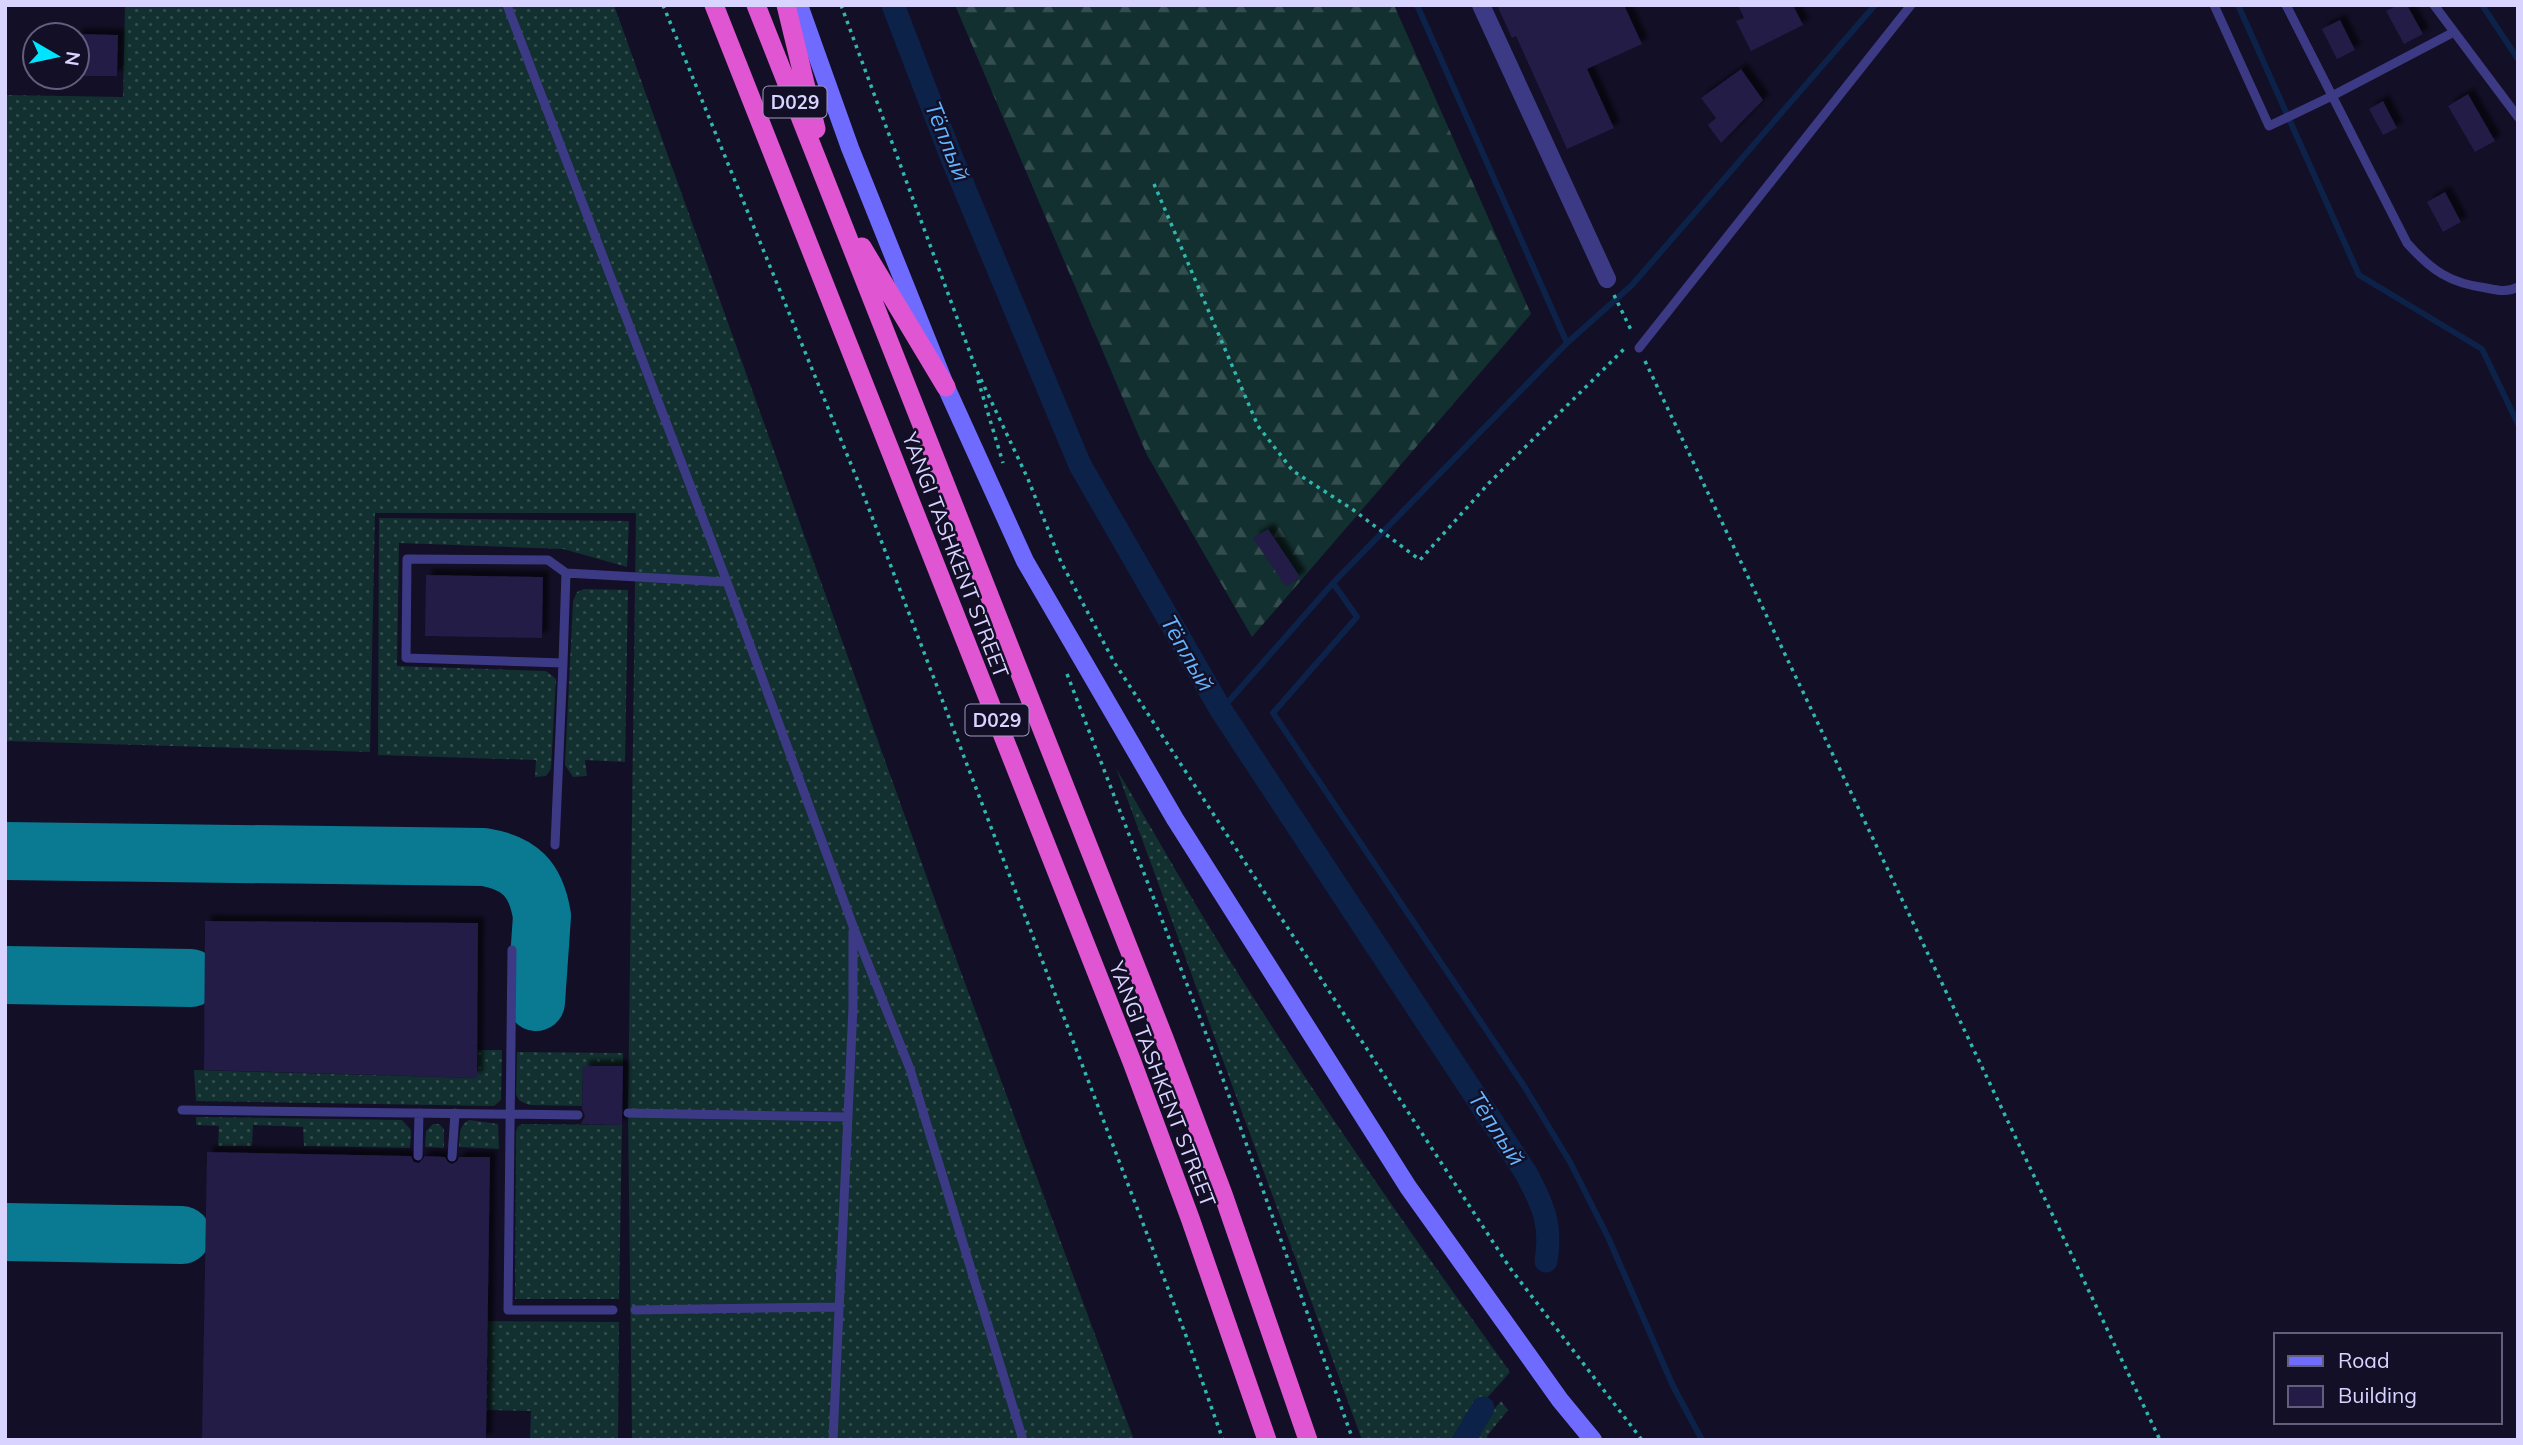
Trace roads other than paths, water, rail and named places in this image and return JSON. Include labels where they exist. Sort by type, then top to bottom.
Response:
[{"type":"highway","name":"YANGI TASHKENT STREET","points":[[714,5],[1132,1062],[1190,1218],[1267,1440]]},
{"type":"highway","name":"YANGI TASHKENT STREET","points":[[756,5],[1159,1025],[1223,1194],[1308,1440]]},
{"type":"highway","points":[[786,5],[833,200],[946,387]]},
{"type":"main road","points":[[799,5],[850,148],[946,387],[1026,561],[1175,819],[1408,1187],[1560,1400],[1593,1440]]},
{"type":"street","points":[[1481,5],[1606,279]]},
{"type":"lane","points":[[507,5],[727,582],[853,926],[910,1069],[1023,1440]]},
{"type":"lane","points":[[1639,348],[1911,5]]},
{"type":"lane","points":[[2214,5],[2269,126],[2454,32]]},
{"type":"lane","points":[[2286,5],[2407,243],[2425,264],[2460,285],[2509,291],[2518,288]]},
{"type":"lane","points":[[2434,5],[2518,117]]},
{"type":"lane","points":[[562,663],[406,657],[407,559],[548,560],[566,573],[727,582]]},
{"type":"lane","points":[[555,845],[566,573]]},
{"type":"lane","points":[[833,1440],[853,1007],[853,926]]},
{"type":"lane","points":[[512,950],[508,1310],[613,1310]]},
{"type":"lane","points":[[182,1110],[578,1115]]},
{"type":"lane","points":[[418,1156],[419,1113]]},
{"type":"lane","points":[[453,1157],[455,1113]]},
{"type":"lane","points":[[628,1113],[846,1117]]},
{"type":"lane","points":[[635,1310],[838,1307]]},
{"type":"waterway","name":"Тёплый","points":[[893,5],[953,161],[1080,465],[1221,710],[1526,1173],[1545,1215],[1548,1236],[1546,1261]]},
{"type":"waterway","points":[[1417,5],[1567,343]]},
{"type":"waterway","points":[[1702,1440],[1673,1386],[1608,1237],[1570,1162],[1524,1086],[1273,713],[1357,617],[1333,583],[1567,343],[1632,285],[1875,5]]},
{"type":"waterway","points":[[2238,5],[2359,275],[2482,349],[2518,424]]},
{"type":"waterway","points":[[2482,5],[2518,59]]},
{"type":"waterway","points":[[1221,710],[1333,583]]},
{"type":"waterway","name":"Тёплый","points":[[1464,1440],[1483,1408]]}]
